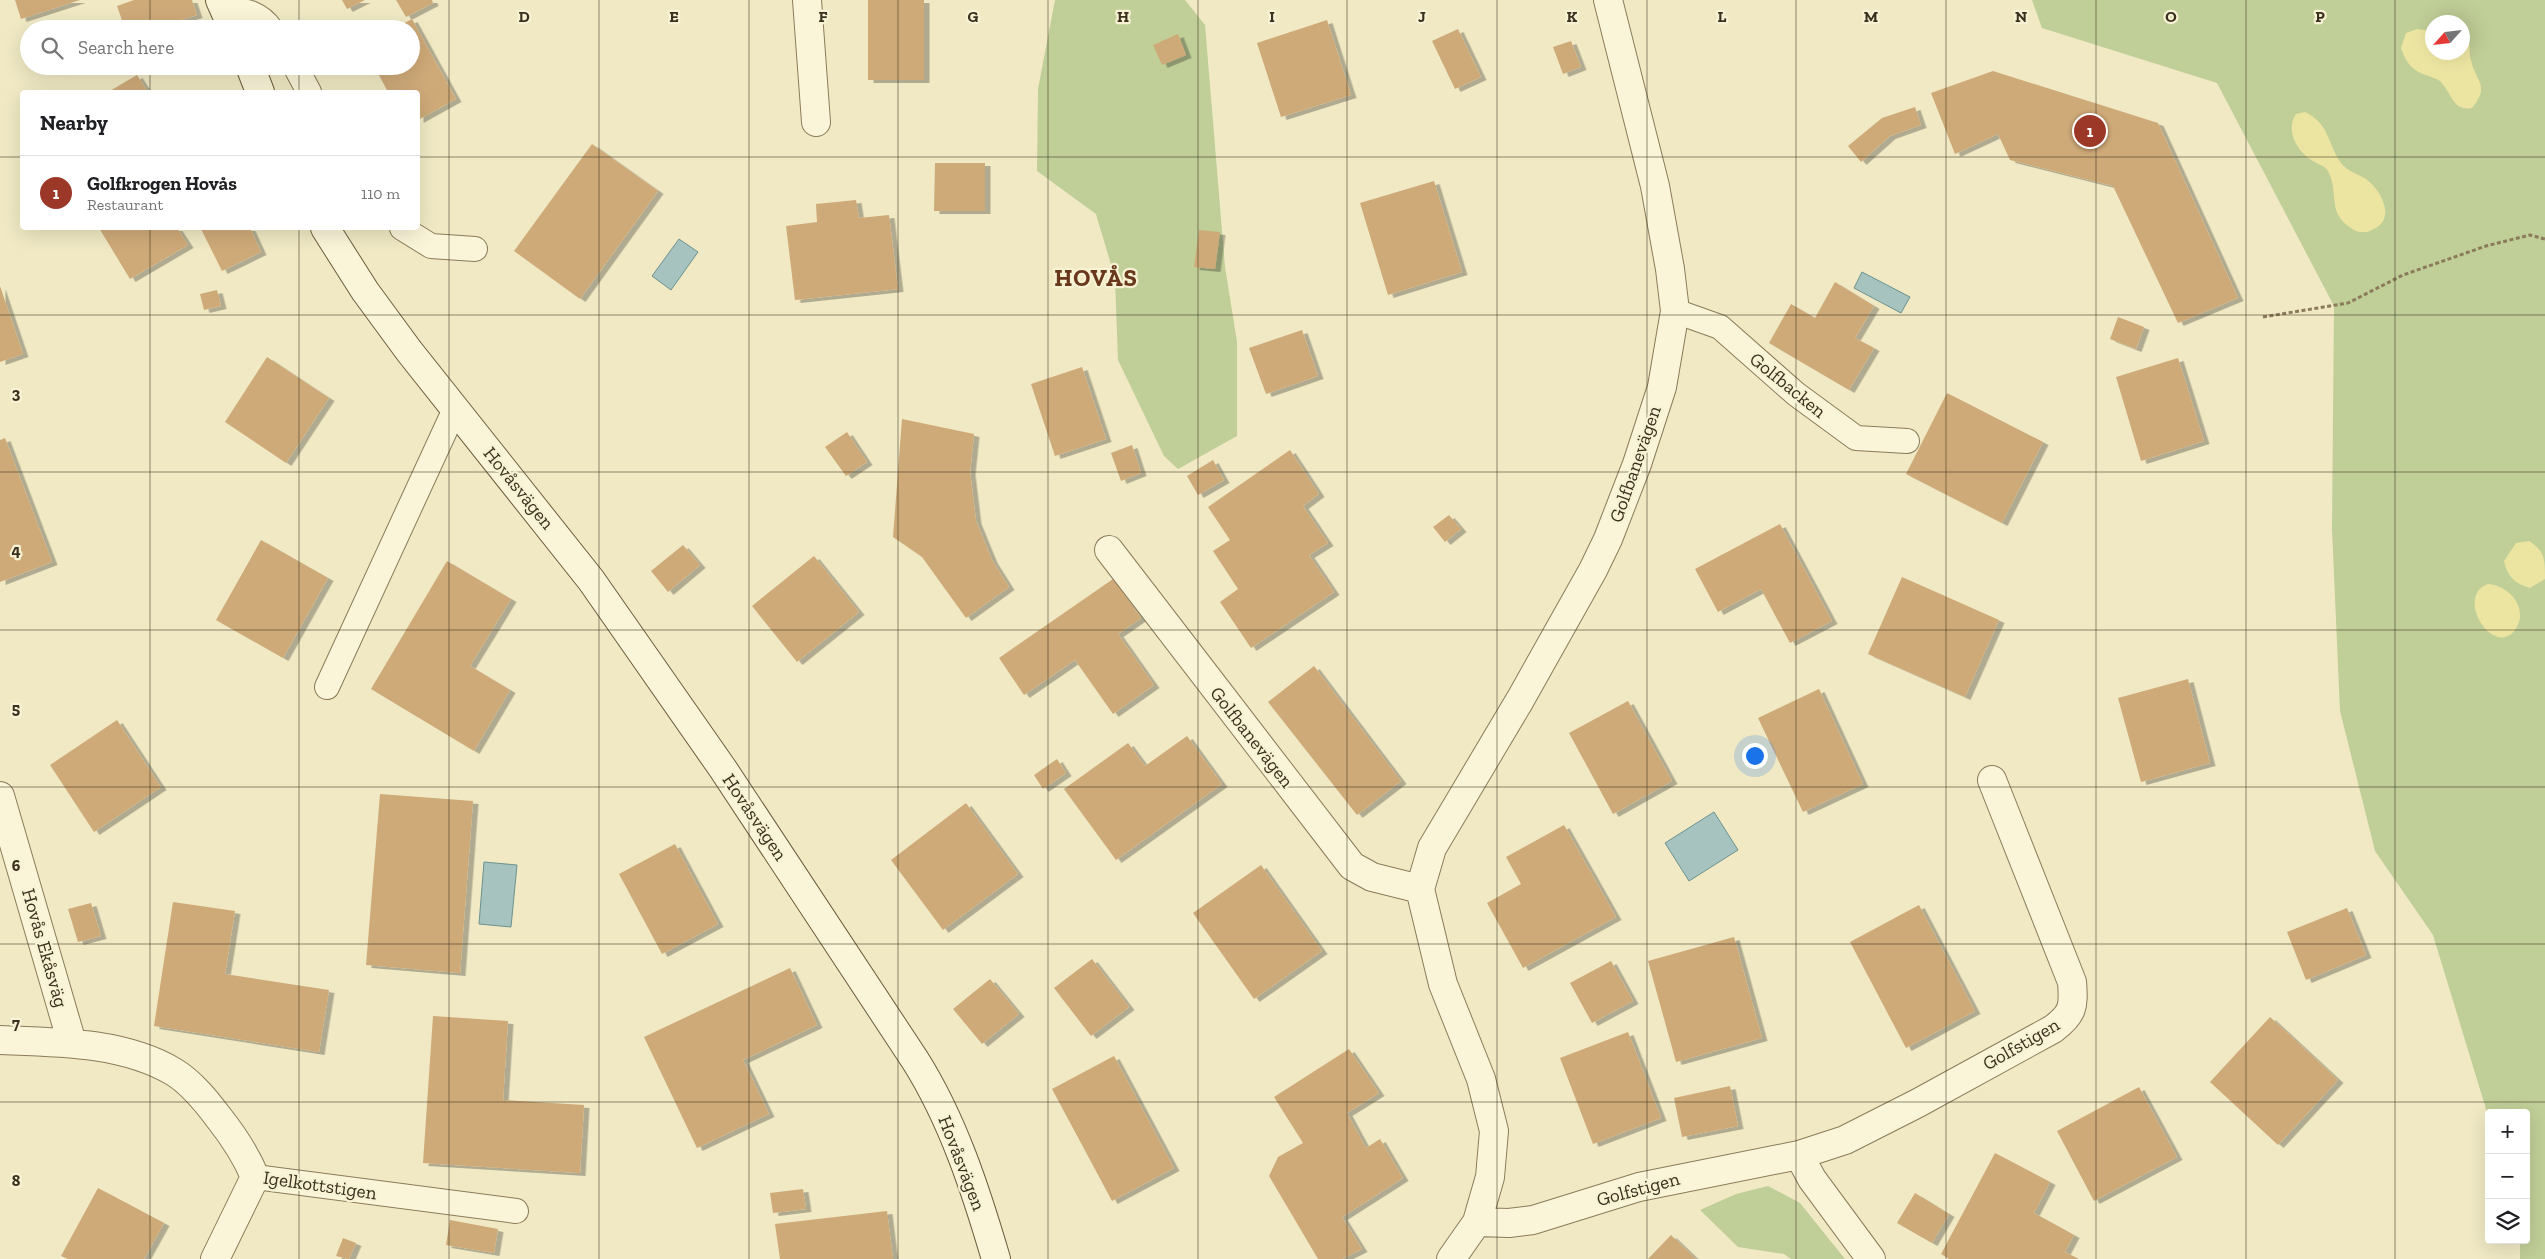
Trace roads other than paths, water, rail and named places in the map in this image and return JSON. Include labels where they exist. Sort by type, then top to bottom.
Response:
[{"type":"street","points":[[807,0],[816,122]]},
{"type":"street","name":"Golfbanevägen","points":[[1458,1256],[1477,1222],[1490,1177],[1494,1132],[1481,1079],[1443,984],[1420,889],[1432,848],[1520,700],[1594,570],[1608,539],[1637,464],[1662,387],[1675,311],[1670,269],[1655,186],[1608,0]]},
{"type":"street","points":[[253,75],[259,90]]},
{"type":"street","name":"Hovåsvägen","points":[[326,230],[365,292],[455,410],[591,580],[722,769],[923,1073],[954,1140],[983,1216],[996,1259]]},
{"type":"street","name":"Golfbanevägen","points":[[1109,550],[1352,866],[1372,877],[1420,889]]},
{"type":"street","name":"Golfstigen","points":[[1477,1222],[1509,1224],[1532,1220],[1639,1187],[1800,1154],[1845,1140],[1918,1103],[2053,1029],[2066,1019],[2074,1005],[2072,982],[1992,780]]},
{"type":"street","name":"Hovås Ekåsväg","points":[[0,796],[72,1043]]},
{"type":"street","name":"Igelkottstigen","points":[[0,1040],[72,1043],[157,1063],[176,1073],[194,1088],[218,1117],[247,1158],[255,1177]]},
{"type":"street","points":[[1800,1154],[1812,1178],[1870,1259]]},
{"type":"street","points":[[215,1259],[255,1177]]},
{"type":"lane","points":[[226,12],[254,13],[265,20]]},
{"type":"lane","points":[[300,75],[308,90]]},
{"type":"lane","points":[[405,230],[431,246],[475,249]]},
{"type":"lane","name":"Golfbacken","points":[[1675,311],[1720,327],[1796,394],[1856,438],[1907,441]]},
{"type":"lane","points":[[327,687],[455,410]]},
{"type":"lane","name":"Igelkottstigen","points":[[255,1177],[516,1212]]},
{"type":"water","points":[[679,239],[698,252],[671,290],[652,276]]},
{"type":"water","points":[[1862,272],[1910,297],[1901,313],[1854,288]]},
{"type":"water","points":[[1714,812],[1738,850],[1689,881],[1665,843]]},
{"type":"water","points":[[484,862],[517,865],[511,927],[479,924]]},
{"type":"place","name":"Golfkrogen Hovås","points":[[2090,131]]},
{"type":"district","name":"HOVÅS","points":[[1096,277]]}]
